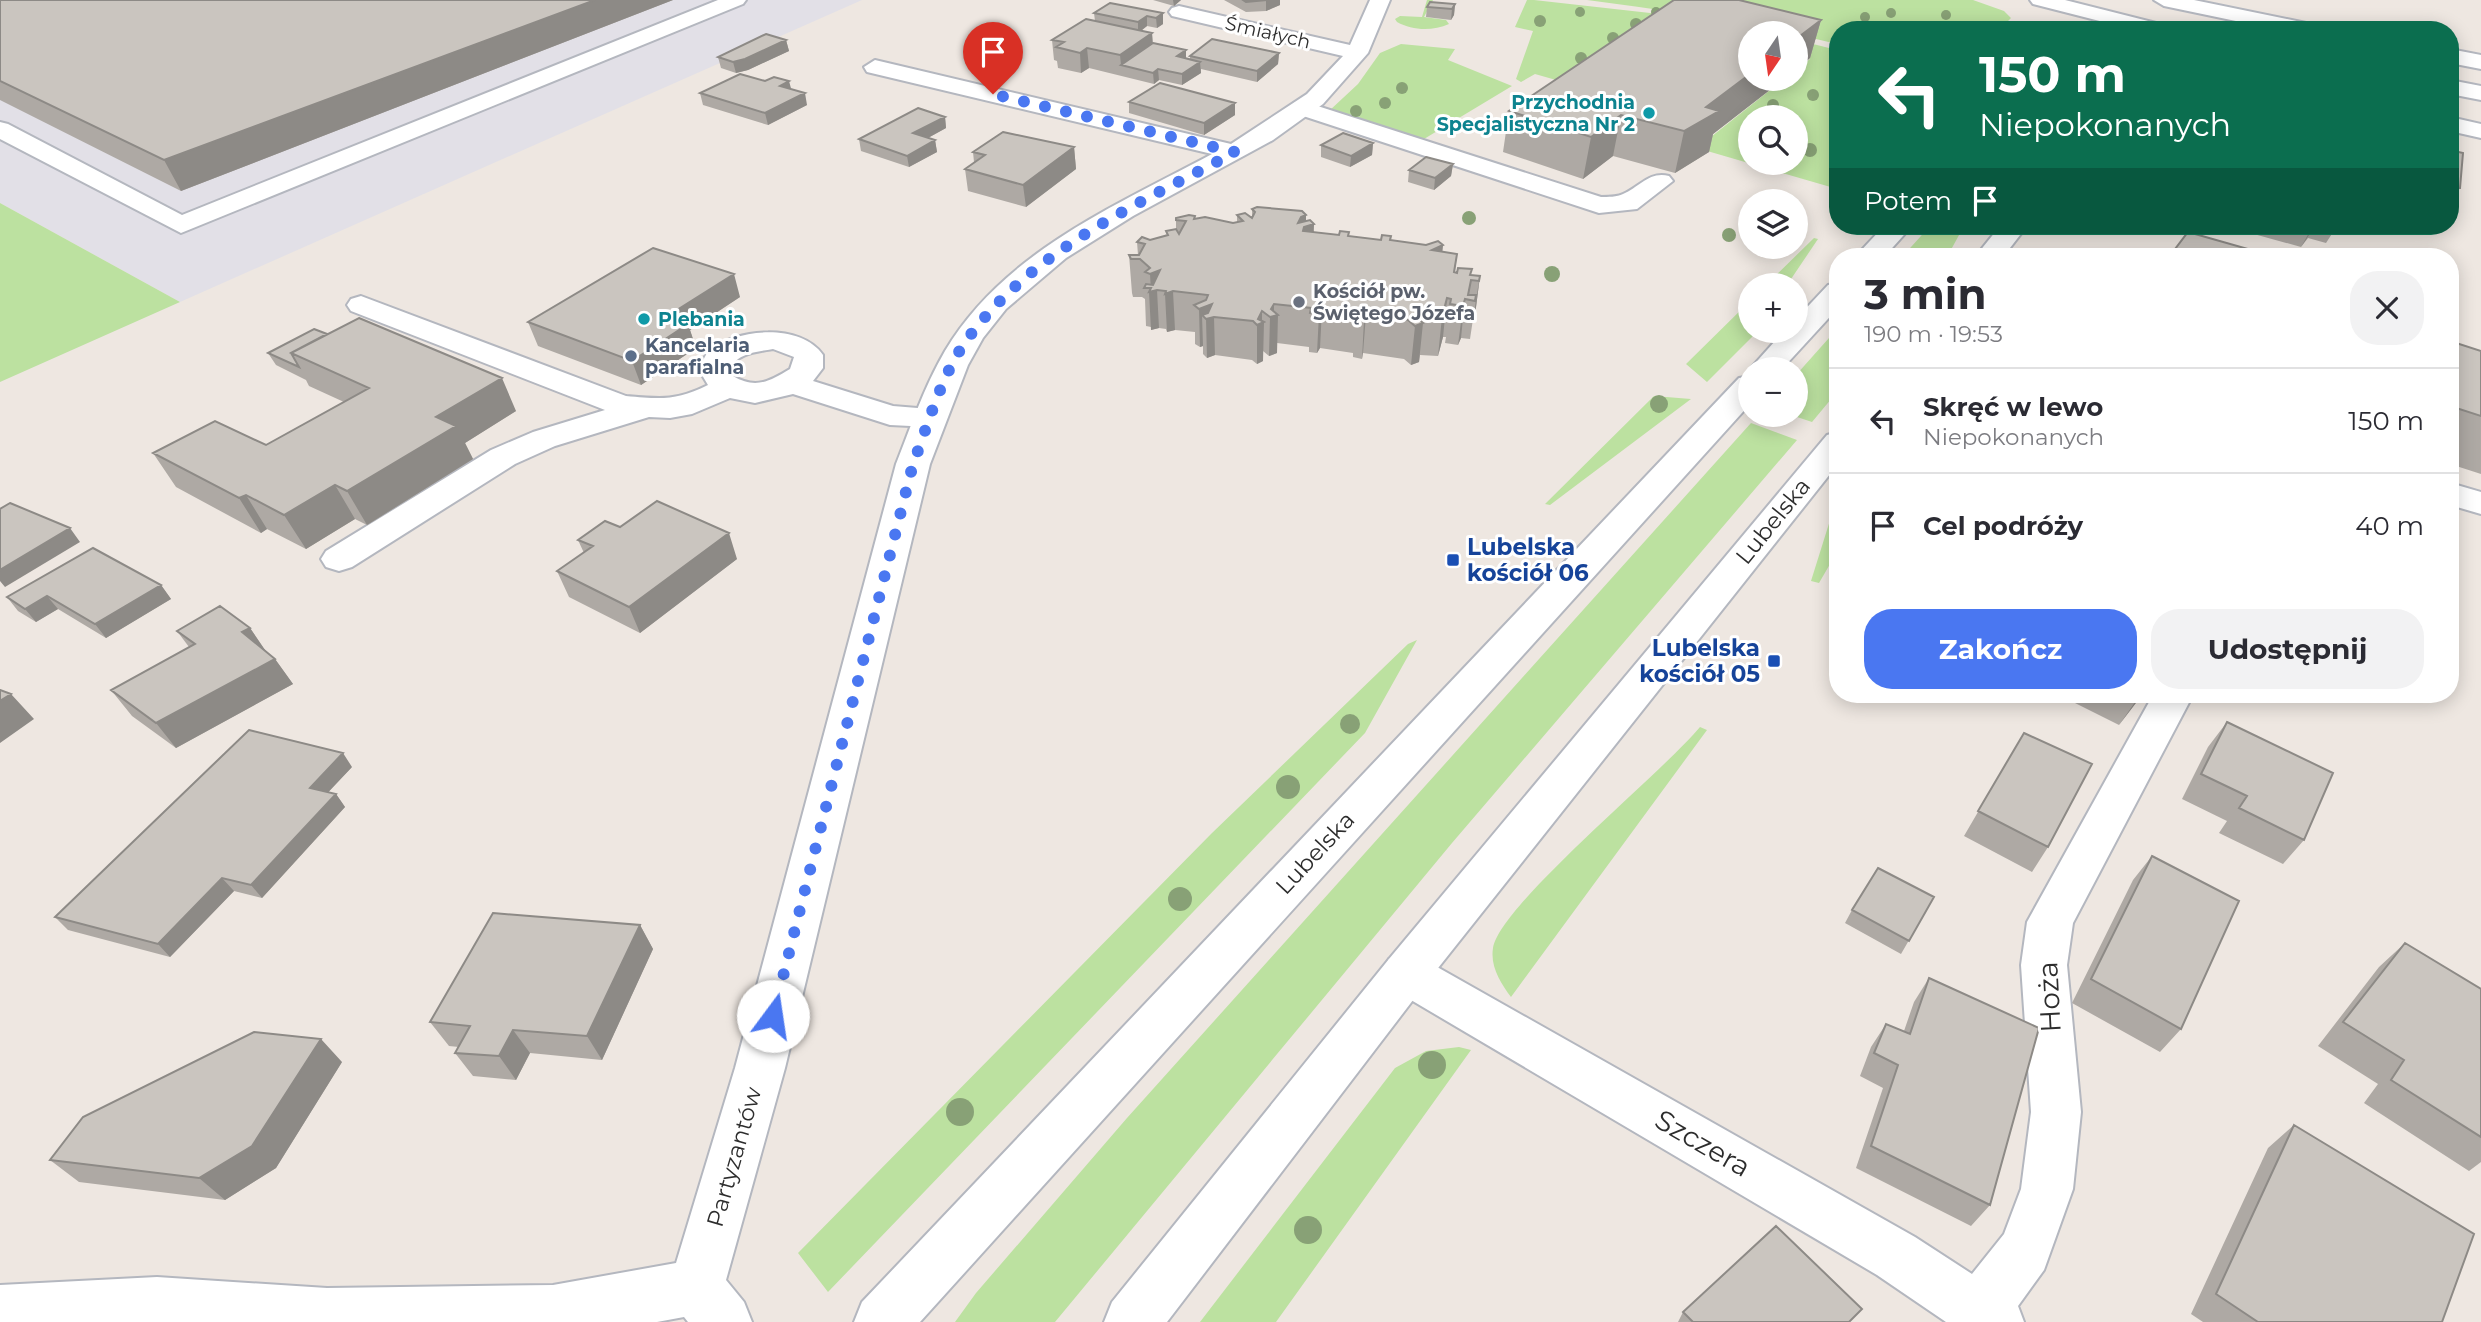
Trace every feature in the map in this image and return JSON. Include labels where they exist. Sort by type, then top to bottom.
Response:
[{"type":"street","points":[[0,128],[181,225],[736,0]]},
{"type":"street","name":"Partyzantów","points":[[710,1305],[760,1068],[913,464],[937,395],[971,334],[1010,290],[1061,248],[1106,220],[1282,125],[1340,75],[1357,53],[1380,0]]},
{"type":"street","points":[[2040,0],[2102,7],[2138,21]]},
{"type":"street","points":[[2164,0],[2197,4],[2272,21]]},
{"type":"street","points":[[2181,21],[2197,4]]},
{"type":"street","points":[[2089,21],[2102,7]]},
{"type":"street","name":"Śmiałych","points":[[1179,12],[1357,53]]},
{"type":"street","points":[[2459,58],[2481,62]]},
{"type":"street","points":[[875,67],[1235,152]]},
{"type":"street","points":[[2459,89],[2481,93]]},
{"type":"street","points":[[1302,108],[1599,205],[1628,203],[1660,181]]},
{"type":"street","points":[[2459,126],[2481,131]]},
{"type":"street","points":[[1878,248],[1890,235]]},
{"type":"street","points":[[1776,357],[1829,301]]},
{"type":"street","points":[[361,305],[611,401],[644,408],[670,410],[692,405],[726,388],[756,392],[789,383],[801,376],[810,358],[798,345],[773,340],[744,344],[720,358],[713,374],[726,388]]},
{"type":"street","points":[[789,383],[890,415],[931,417]]},
{"type":"street","name":"Lubelska","points":[[882,1322],[1738,398]]},
{"type":"street","points":[[339,559],[514,452],[544,439],[644,408]]},
{"type":"street","name":"Lubelska","points":[[1132,1322],[1406,973],[1829,453]]},
{"type":"street","points":[[2459,497],[2481,503]]},
{"type":"street","name":"Hoża","points":[[1987,1316],[2025,1251],[2047,1189],[2056,1112],[2044,965],[2050,922],[2169,703]]},
{"type":"street","name":"Szczera","points":[[1406,973],[1896,1255],[1987,1316]]},
{"type":"street","points":[[0,1313],[157,1306],[327,1316],[553,1313],[710,1305]]},
{"type":"shaded area","points":[[0,0],[862,0],[180,302],[0,203]]},
{"type":"green space","points":[[1427,0],[1433,0],[1424,17],[1446,20],[1449,24],[1430,29],[1416,28],[1403,25],[1395,19],[1400,16],[1422,17]]},
{"type":"green space","points":[[1527,0],[1668,15],[1556,80],[1535,74],[1521,82],[1516,79],[1533,31],[1515,27]]},
{"type":"green space","points":[[1587,0],[1973,0],[2004,11],[2011,18],[2008,21],[1829,21],[1829,42],[1808,37],[1808,21],[1738,23]]},
{"type":"green space","points":[[1808,43],[1829,48],[1829,187],[1789,175],[1808,175],[1808,105],[1751,105],[1769,91],[1808,91]]},
{"type":"green space","points":[[1401,44],[1455,49],[1448,60],[1512,86],[1424,139],[1329,111],[1358,84],[1380,53]]},
{"type":"green space","points":[[1738,115],[1738,160],[1697,148]]},
{"type":"green space","points":[[0,203],[180,302],[0,382]]},
{"type":"green space","points":[[1922,235],[1959,235],[1952,248],[1910,248]]},
{"type":"green space","points":[[1814,238],[1818,239],[1808,254],[1808,244]]},
{"type":"green space","points":[[1793,259],[1805,259],[1795,273],[1778,273]]},
{"type":"green space","points":[[1738,313],[1738,343],[1746,343],[1707,382],[1686,364]]},
{"type":"green space","points":[[1829,338],[1829,402],[1812,422],[1808,421],[1808,362]]},
{"type":"green space","points":[[1654,396],[1691,399],[1550,505],[1545,504]]},
{"type":"green space","points":[[1747,427],[1762,427],[1797,440],[1452,843],[1055,1322],[955,1322],[976,1293],[1127,1118]]},
{"type":"green space","points":[[1829,524],[1829,566],[1819,583],[1811,581]]},
{"type":"green space","points":[[1417,640],[1365,733],[828,1292],[798,1253],[1212,833],[1408,644]]},
{"type":"green space","points":[[1700,727],[1707,730],[1511,997],[1493,962],[1493,948],[1502,928],[1551,871]]},
{"type":"green space","points":[[1459,1047],[1471,1050],[1276,1322],[1200,1322],[1395,1068],[1426,1051]]},
{"type":"building","points":[[0,0],[595,0],[164,160],[0,81]]},
{"type":"building","points":[[1674,0],[1739,0],[1821,20],[1808,30],[1808,21],[1738,21],[1738,83],[1706,107],[1719,111],[1684,131],[1621,115],[1591,137],[1509,111]]},
{"type":"building","points":[[1430,2],[1455,4],[1452,9],[1427,7]]},
{"type":"building","points":[[1110,3],[1163,13],[1156,18],[1147,16],[1138,22],[1094,13]]},
{"type":"building","points":[[1086,19],[1152,33],[1120,55],[1087,48],[1080,53],[1056,47],[1064,42],[1052,40]]},
{"type":"building","points":[[766,34],[786,40],[733,62],[718,57]]},
{"type":"building","points":[[1212,39],[1279,53],[1257,71],[1190,56]]},
{"type":"building","points":[[1153,43],[1186,50],[1177,56],[1200,62],[1182,74],[1158,69],[1153,73],[1121,65]]},
{"type":"building","points":[[740,74],[765,81],[774,77],[789,81],[780,86],[805,93],[765,113],[700,93]]},
{"type":"building","points":[[1160,83],[1235,103],[1204,123],[1129,102]]},
{"type":"building","points":[[918,108],[945,117],[913,133],[935,140],[907,156],[859,139]]},
{"type":"building","points":[[1003,132],[1074,147],[1023,185],[965,169],[985,155],[973,152]]},
{"type":"building","points":[[1343,133],[1373,143],[1351,156],[1321,145]]},
{"type":"building","points":[[2459,152],[2463,153],[2459,188]]},
{"type":"building","points":[[1426,157],[1453,164],[1435,178],[1409,170]]},
{"type":"building","points":[[1257,207],[1302,211],[1306,215],[1301,217],[1298,223],[1310,220],[1314,224],[1304,227],[1303,231],[1339,235],[1340,231],[1349,232],[1348,236],[1381,240],[1382,235],[1391,236],[1390,240],[1426,245],[1438,241],[1443,245],[1432,250],[1457,254],[1454,272],[1457,273],[1458,268],[1472,269],[1470,275],[1480,276],[1479,281],[1471,280],[1468,295],[1476,295],[1475,301],[1465,299],[1463,306],[1450,304],[1451,299],[1447,298],[1442,317],[1415,316],[1423,323],[1415,326],[1408,320],[1366,315],[1364,320],[1355,319],[1357,314],[1322,309],[1319,314],[1310,313],[1311,308],[1274,304],[1271,309],[1278,315],[1270,317],[1262,311],[1258,319],[1264,322],[1257,325],[1253,321],[1214,317],[1206,319],[1202,315],[1208,313],[1212,304],[1199,309],[1194,305],[1206,300],[1208,295],[1173,291],[1165,294],[1166,291],[1149,292],[1151,288],[1144,288],[1146,284],[1153,285],[1160,270],[1150,274],[1145,272],[1150,268],[1140,259],[1131,259],[1129,255],[1139,255],[1145,244],[1137,242],[1142,237],[1150,240],[1168,235],[1166,231],[1176,229],[1179,234],[1186,221],[1176,218],[1189,215],[1195,216],[1194,219],[1205,217],[1233,223],[1243,221],[1237,215],[1245,213],[1252,218],[1255,212],[1252,209]]},
{"type":"building","points":[[2186,235],[2199,235],[2244,248],[2176,248]]},
{"type":"building","points":[[653,248],[734,274],[666,317],[688,324],[632,361],[528,322]]},
{"type":"building","points":[[359,318],[502,378],[436,417],[456,426],[347,491],[335,485],[284,515],[246,495],[239,498],[153,453],[215,421],[266,445],[369,388],[291,353]]},
{"type":"building","points":[[314,329],[327,334],[291,353],[299,367],[268,353]]},
{"type":"building","points":[[2459,344],[2481,351],[2481,416],[2459,409]]},
{"type":"building","points":[[657,501],[729,533],[629,607],[557,571],[593,546],[578,540],[605,521],[620,527]]},
{"type":"building","points":[[10,503],[70,528],[0,570],[0,509]]},
{"type":"building","points":[[93,548],[161,585],[95,624],[47,596],[25,609],[7,597]]},
{"type":"building","points":[[220,606],[250,628],[242,632],[275,659],[156,723],[111,690],[195,644],[177,631]]},
{"type":"building","points":[[0,690],[11,694],[0,701]]},
{"type":"building","points":[[2227,722],[2333,773],[2304,840],[2239,808],[2247,796],[2201,774]]},
{"type":"building","points":[[249,730],[343,753],[310,788],[336,794],[251,885],[222,878],[158,944],[55,917]]},
{"type":"building","points":[[2024,733],[2092,764],[2048,847],[1978,811]]},
{"type":"building","points":[[2152,856],[2239,901],[2181,1029],[2091,979]]},
{"type":"building","points":[[1878,868],[1934,897],[1909,941],[1852,910]]},
{"type":"building","points":[[493,913],[640,925],[587,1036],[513,1030],[499,1056],[455,1053],[470,1026],[430,1022]]},
{"type":"building","points":[[2405,943],[2481,989],[2481,1137],[2391,1080],[2404,1060],[2343,1022]]},
{"type":"building","points":[[1929,978],[2039,1028],[1990,1205],[1871,1146],[1898,1065],[1874,1053],[1886,1024],[1910,1034]]},
{"type":"building","points":[[254,1032],[321,1039],[252,1146],[199,1178],[50,1160],[83,1117]]},
{"type":"building","points":[[2294,1125],[2474,1234],[2442,1322],[2258,1322],[2216,1294]]},
{"type":"building","points":[[1776,1226],[1862,1309],[1849,1322],[1693,1322],[1683,1312]]},
{"type":"place","name":"Przychodnia Specjalistyczna Nr 2","points":[[1649,113]]},
{"type":"place","name":"Kościół pw. Świętego Józefa","points":[[1299,302]]},
{"type":"place","name":"Plebania","points":[[644,319]]},
{"type":"place","name":"Kancelaria parafialna","points":[[631,356]]},
{"type":"place","name":"Lubelska kościół 06","points":[[1453,560]]},
{"type":"place","name":"Lubelska kościół 05","points":[[1774,661]]},
{"type":"route","points":[[773,1016],[913,464],[937,395],[971,334],[1010,290],[1061,248],[1106,220],[1235,152],[993,94]]}]
